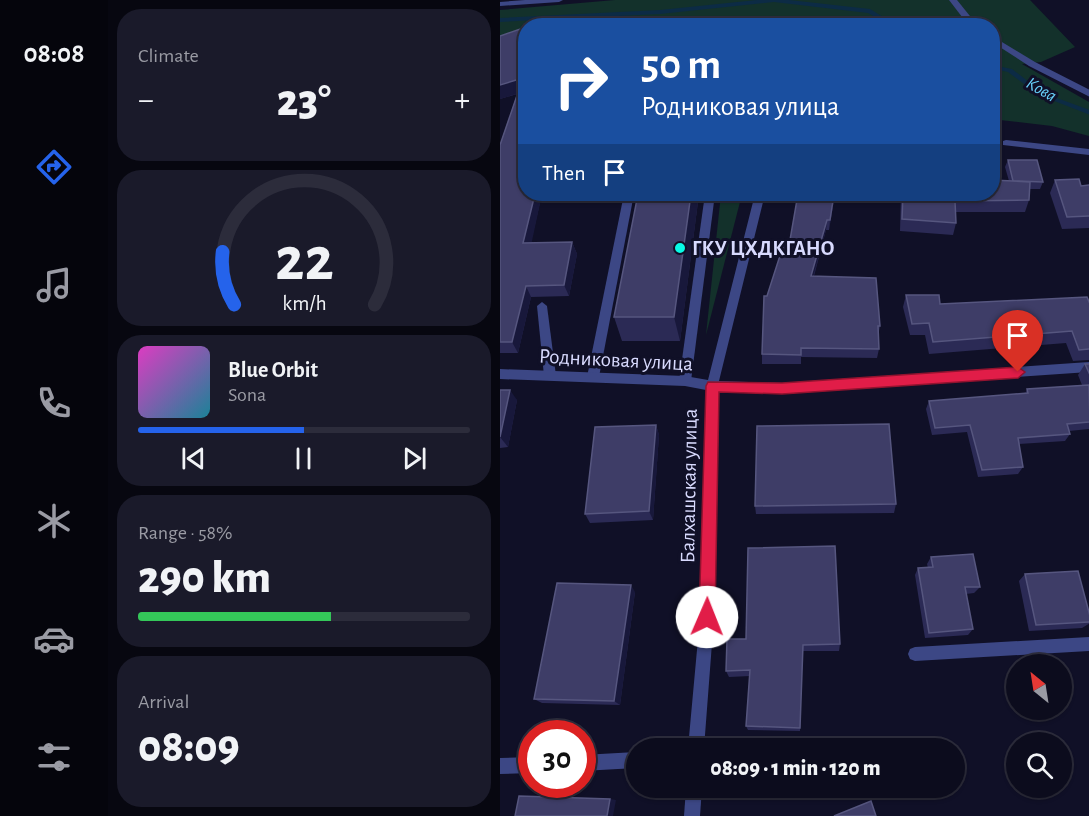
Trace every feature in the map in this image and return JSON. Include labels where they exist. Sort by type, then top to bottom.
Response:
[{"type":"street","points":[[500,4],[559,0]]},
{"type":"street","points":[[953,0],[968,18]]},
{"type":"street","points":[[1000,43],[1032,64],[1090,94]]},
{"type":"street","points":[[1006,143],[1090,152]]},
{"type":"street","points":[[593,377],[628,201]]},
{"type":"street","points":[[685,381],[709,201]]},
{"type":"street","name":"Балхашская улица","points":[[697,738],[707,617],[712,386],[758,201]]},
{"type":"street","points":[[542,306],[550,376]]},
{"type":"street","name":"Родниковая улица","points":[[500,374],[685,381],[712,386],[782,388],[1090,367]]},
{"type":"street","points":[[916,654],[1090,644]]},
{"type":"street","points":[[596,762],[626,761]]},
{"type":"street","points":[[500,766],[518,765]]},
{"type":"street","points":[[692,816],[693,798]]},
{"type":"green space","points":[[615,0],[1030,0],[1075,47],[1041,62],[1022,64],[1089,102],[1089,136],[1052,126],[1000,120],[1000,18],[518,18],[518,36],[500,40],[500,10]]},
{"type":"green space","points":[[720,201],[740,201],[706,335]]},
{"type":"building","points":[[518,30],[518,80],[500,85],[500,36]]},
{"type":"building","points":[[518,93],[518,201],[533,201],[523,243],[572,242],[564,285],[526,286],[512,342],[500,342],[500,145]]},
{"type":"building","points":[[1008,160],[1037,160],[1043,182],[1013,181]]},
{"type":"building","points":[[1079,179],[1081,186],[1090,185],[1090,216],[1067,217],[1055,180]]},
{"type":"building","points":[[1000,180],[1030,182],[1029,200],[1000,200]]},
{"type":"building","points":[[637,201],[690,201],[674,317],[614,317]]},
{"type":"building","points":[[797,201],[833,201],[830,220],[827,220],[811,276],[876,278],[880,326],[878,326],[879,349],[801,348],[801,355],[762,354],[764,296],[767,296],[785,240],[790,240]]},
{"type":"building","points":[[903,201],[955,201],[956,223],[902,219]]},
{"type":"building","points":[[906,295],[939,295],[940,304],[1087,297],[1090,304],[1090,349],[1079,350],[1072,331],[933,342],[929,323],[912,324]]},
{"type":"building","points":[[1085,364],[1090,364],[1090,375]]},
{"type":"building","points":[[1089,385],[1090,422],[1067,424],[1070,434],[1018,438],[1023,467],[982,470],[970,425],[935,428],[929,401],[1028,393],[1027,389]]},
{"type":"building","points":[[500,390],[510,390],[500,437]]},
{"type":"building","points":[[889,424],[896,504],[755,506],[757,426]]},
{"type":"building","points":[[656,425],[649,511],[585,514],[595,427]]},
{"type":"building","points":[[835,546],[840,644],[803,645],[800,728],[746,726],[750,670],[726,671],[727,639],[746,639],[748,548]]},
{"type":"building","points":[[973,554],[980,587],[965,587],[973,629],[929,633],[918,568],[933,567],[931,557]]},
{"type":"building","points":[[1078,571],[1090,622],[1036,625],[1025,574]]},
{"type":"building","points":[[557,583],[631,585],[614,701],[534,699]]},
{"type":"building","points":[[519,798],[610,799],[607,816],[515,816]]},
{"type":"building","points":[[871,801],[876,816],[834,816]]},
{"type":"waterway","name":"Кова","points":[[540,18],[660,12],[773,0]]},
{"type":"waterway","name":"Кова","points":[[774,0],[870,11],[882,18]]},
{"type":"waterway","name":"Кова","points":[[500,20],[518,19]]},
{"type":"waterway","name":"Кова","points":[[1000,68],[1010,70],[1041,94],[1090,113]]},
{"type":"place","name":"ГКУ ЦХДКГАНО","points":[[680,248]]},
{"type":"route","points":[[707,617],[712,386],[782,388],[1018,372]]}]
